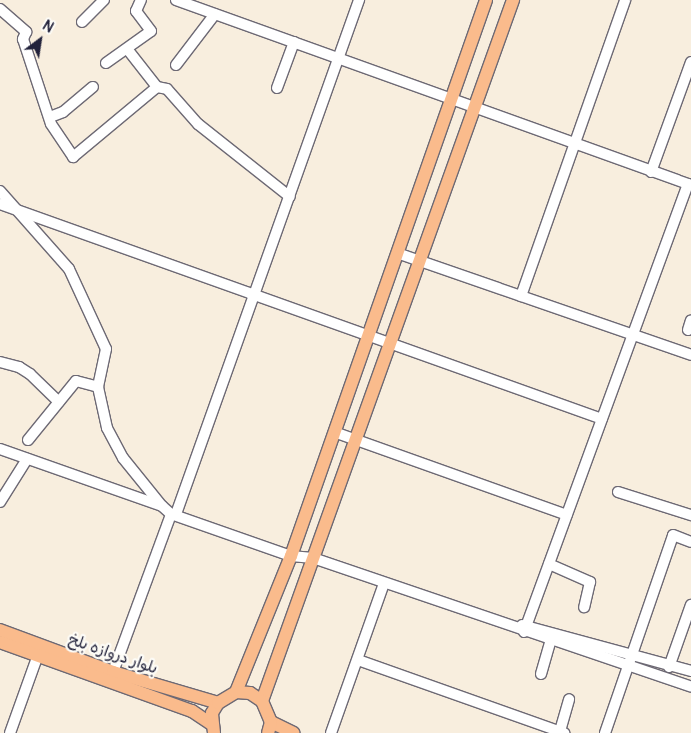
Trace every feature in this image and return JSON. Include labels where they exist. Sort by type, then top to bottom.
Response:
[{"type":"main road","points":[[236,692],[291,556],[486,0]]},
{"type":"main road","points":[[294,733],[269,727],[262,700],[513,0]]},
{"type":"main road","name":"بلوار دروازه بلخ","points":[[0,630],[113,672],[218,703]]},
{"type":"main road","name":"بلوار دروازه بلخ","points":[[0,642],[192,711],[213,729]]},
{"type":"main road","points":[[213,729],[218,703],[236,692],[250,693],[262,700]]},
{"type":"street","points":[[82,22],[104,0]]},
{"type":"street","points":[[106,64],[128,50],[151,31],[136,11],[141,0]]},
{"type":"street","points":[[176,0],[476,106],[690,185],[633,334],[526,628]]},
{"type":"street","points":[[113,672],[255,297],[358,0]]},
{"type":"street","points":[[521,296],[625,0]]},
{"type":"street","points":[[0,9],[26,32],[23,39],[51,124],[72,157],[156,87]]},
{"type":"street","points":[[176,65],[215,14]]},
{"type":"street","points":[[277,88],[294,42]]},
{"type":"street","points":[[128,50],[156,87],[167,89],[198,124],[290,197]]},
{"type":"street","points":[[651,172],[691,62]]},
{"type":"street","points":[[50,117],[63,112],[93,87]]},
{"type":"street","points":[[0,190],[69,270],[106,349],[98,387],[107,428],[123,458],[162,506]]},
{"type":"street","points":[[1,206],[18,210],[255,297],[602,419]]},
{"type":"street","points":[[397,253],[691,355]]},
{"type":"street","points":[[0,362],[10,367],[19,367],[30,374],[59,402]]},
{"type":"street","points":[[28,440],[76,381],[98,387]]},
{"type":"street","points":[[334,432],[567,515]]},
{"type":"street","points":[[0,449],[162,506],[174,514],[291,556],[313,558],[504,625],[526,628],[691,672]]},
{"type":"street","points":[[0,502],[27,459]]},
{"type":"street","points":[[618,492],[691,514]]},
{"type":"street","points":[[605,733],[673,535],[691,542]]},
{"type":"street","points":[[549,564],[590,582],[584,607]]},
{"type":"street","points":[[331,733],[384,583]]},
{"type":"street","points":[[669,666],[691,605]]},
{"type":"street","points":[[526,628],[550,642],[691,687]]},
{"type":"street","points":[[541,674],[550,642]]},
{"type":"street","points":[[10,733],[38,656]]},
{"type":"street","points":[[358,660],[562,732],[569,699]]}]
